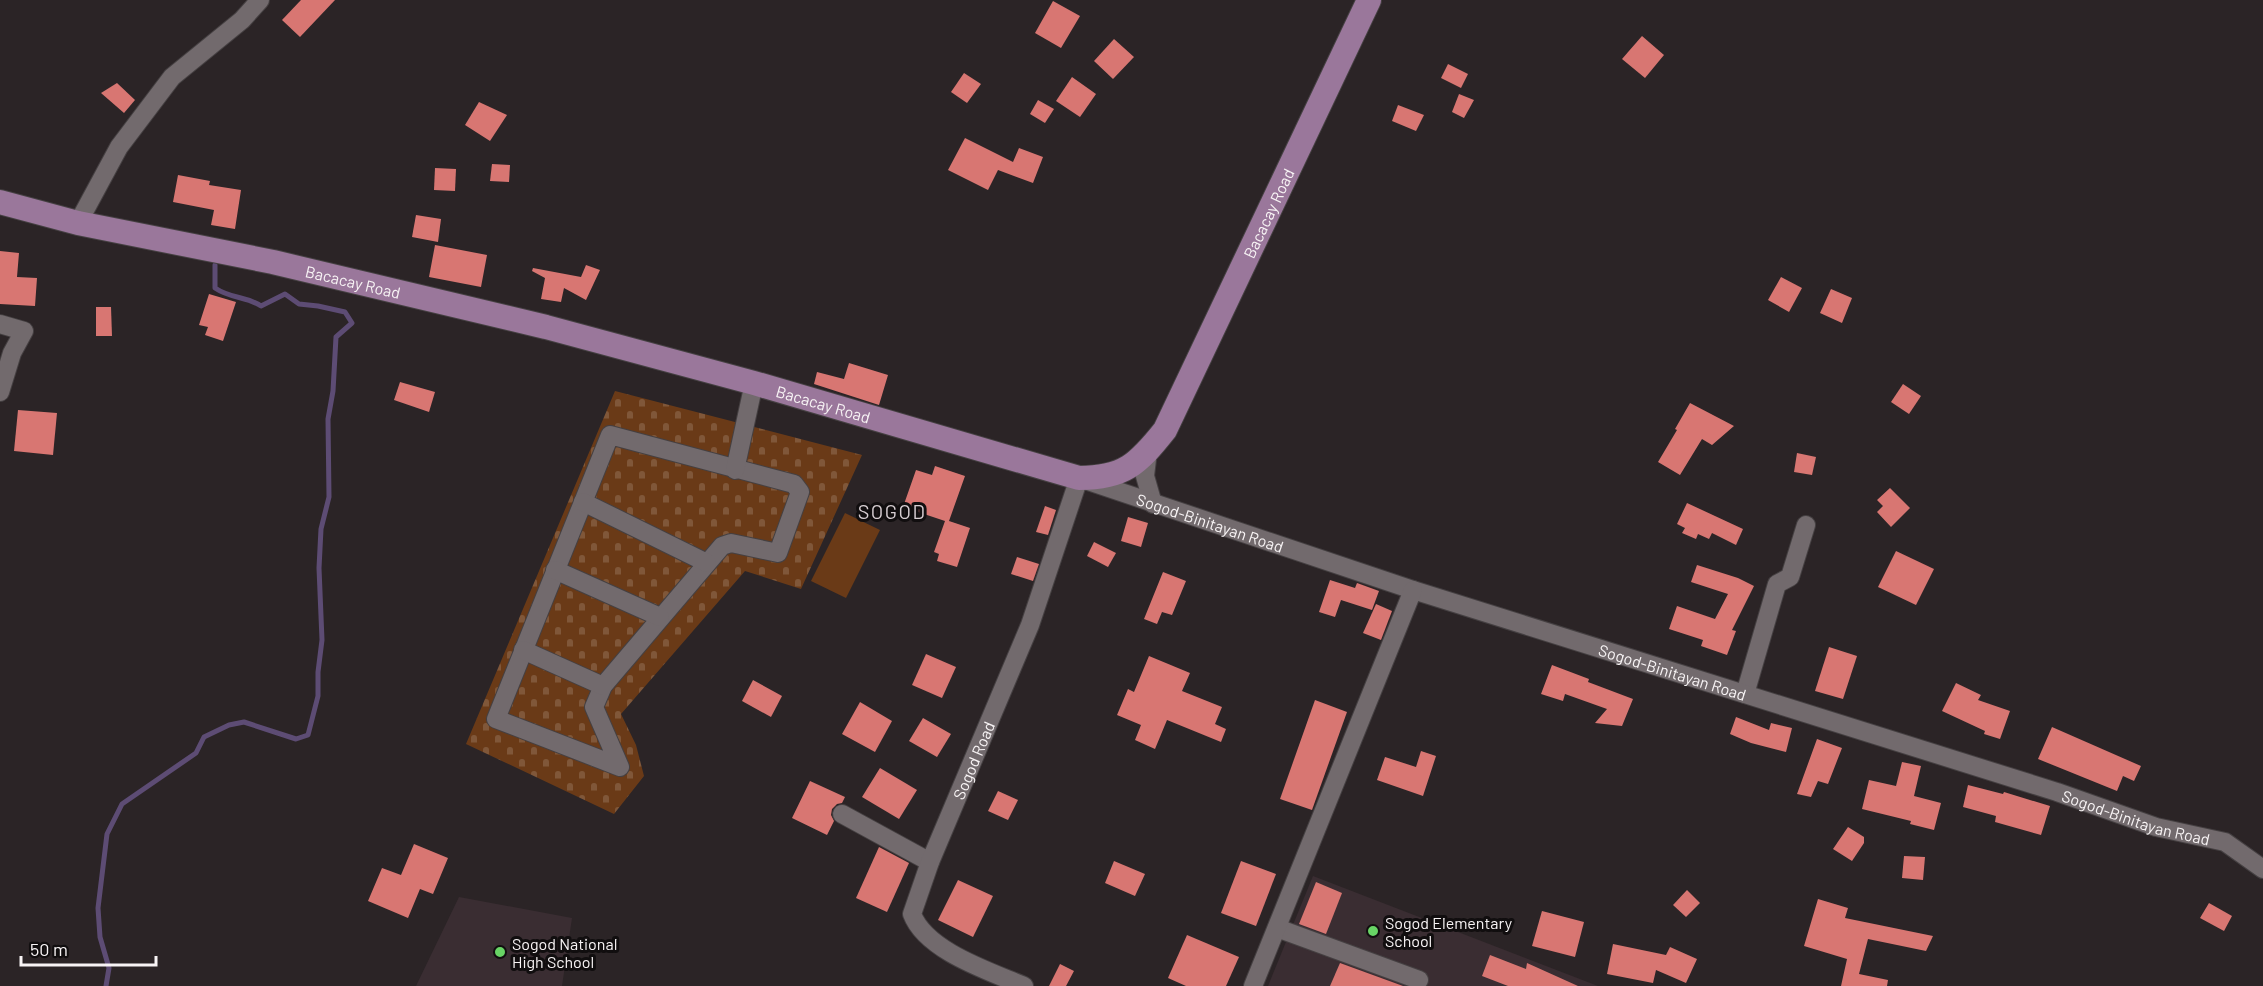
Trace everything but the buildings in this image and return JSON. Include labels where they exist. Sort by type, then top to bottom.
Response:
[{"type":"main road","name":"Bacacay Road","points":[[0,202],[78,223],[285,265],[546,327],[754,383],[1079,478],[1098,478],[1114,475],[1131,467],[1148,452],[1165,430],[1369,0]]},
{"type":"street","points":[[78,223],[119,147],[172,77],[242,20],[260,0]]},
{"type":"street","points":[[0,324],[24,331],[12,353],[0,392]]},
{"type":"street","points":[[735,470],[754,383]]},
{"type":"street","points":[[610,435],[794,484],[800,492],[778,553],[731,543],[722,546],[603,686],[594,707],[620,767],[496,719],[583,502],[610,435]]},
{"type":"street","points":[[1148,452],[1145,476],[1153,504]]},
{"type":"street","name":"Sogod-Binitayan Road","points":[[1079,478],[1413,590],[2056,792],[2156,827],[2224,842],[2263,869]]},
{"type":"street","name":"Sogod Road","points":[[1024,986],[954,956],[917,927],[912,914],[930,862],[1030,625],[1079,478]]},
{"type":"street","points":[[583,502],[707,563]]},
{"type":"street","points":[[1745,694],[1777,584],[1790,577],[1806,525]]},
{"type":"street","points":[[555,570],[660,617]]},
{"type":"street","points":[[1253,986],[1413,590]]},
{"type":"street","points":[[523,650],[603,686]]},
{"type":"street","points":[[842,814],[930,862]]},
{"type":"street","points":[[1277,927],[1419,980]]},
{"type":"shaded area","name":"Sogod Elementary School","points":[[1313,876],[1598,986],[1268,986]]},
{"type":"shaded area","name":"Sogod National High School","points":[[459,897],[572,918],[562,986],[416,986]]},
{"type":"green space","points":[[615,391],[862,455],[801,589],[745,571],[621,714],[636,745],[644,776],[614,814],[466,744]]},
{"type":"green space","points":[[845,513],[880,530],[846,598],[811,581]]},
{"type":"waterway","points":[[106,986],[109,968],[100,937],[98,908],[107,834],[122,804],[196,753],[204,737],[229,725],[244,722],[296,739],[308,735],[318,696],[322,640],[319,568],[321,529],[329,497],[328,419],[333,391],[336,337],[352,323],[345,312],[299,304],[285,294],[261,306],[227,294],[215,288],[215,265]]},
{"type":"place","name":"Sogod Elementary School","points":[[1373,931]]},
{"type":"place","name":"Sogod National High School","points":[[500,952]]},
{"type":"district","name":"SOGOD","points":[[892,511]]}]
